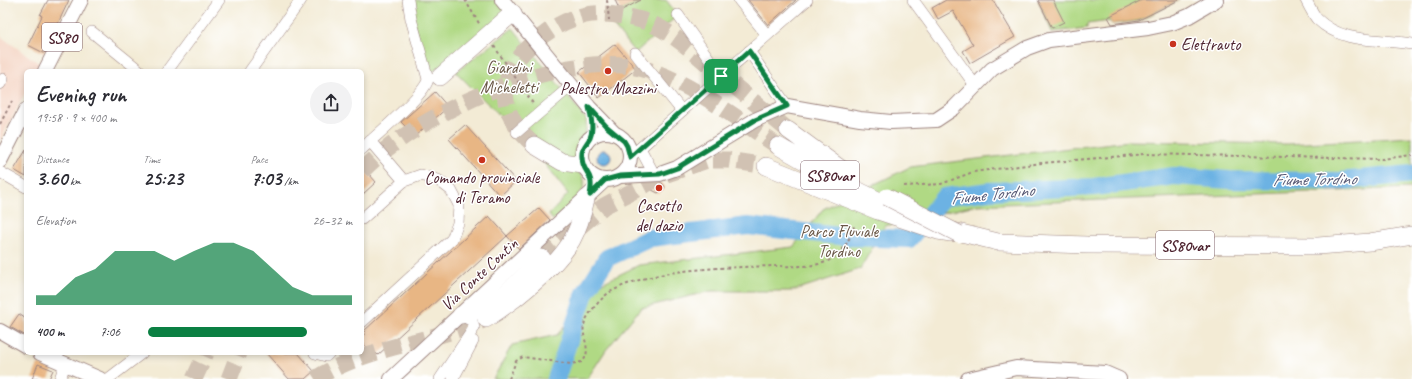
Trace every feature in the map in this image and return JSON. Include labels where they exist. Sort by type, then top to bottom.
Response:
[{"type":"highway","points":[[440,76],[513,13]]},
{"type":"highway","points":[[788,130],[831,163],[859,182],[883,204]]},
{"type":"highway","points":[[534,145],[562,162],[587,170]]},
{"type":"highway","name":"SS80var","points":[[778,146],[883,204],[959,234],[998,242],[1318,246],[1370,242],[1412,235]]},
{"type":"highway","points":[[766,166],[883,204]]},
{"type":"highway","points":[[486,320],[541,276],[565,250],[579,225],[588,197]]},
{"type":"highway","points":[[461,314],[473,313],[493,302],[542,258]]},
{"type":"main road","points":[[502,0],[589,107],[615,134],[624,141],[630,157],[627,168],[620,176]]},
{"type":"main road","points":[[587,170],[605,180],[620,176],[660,174],[682,166],[755,120],[787,106],[860,119],[892,122],[936,120],[954,108],[992,69],[1027,48],[1049,40],[1148,28],[1172,23],[1189,16],[1216,0]]},
{"type":"main road","name":"SS80","points":[[47,69],[83,1]]},
{"type":"main road","points":[[588,197],[592,187],[582,151],[592,132],[589,107]]},
{"type":"main road","points":[[0,161],[24,114]]},
{"type":"main road","points":[[589,138],[604,132],[615,134]]},
{"type":"main road","points":[[630,157],[654,174]]},
{"type":"main road","name":"Via Conte Contin","points":[[391,379],[605,180]]},
{"type":"main road","points":[[0,331],[24,345]]},
{"type":"main road","points":[[44,355],[100,379]]},
{"type":"main road","points":[[968,379],[1016,368],[1105,373],[1119,379]]},
{"type":"street","points":[[168,69],[219,0]]},
{"type":"street","points":[[251,69],[301,0]]},
{"type":"street","points":[[364,146],[417,97],[427,84],[428,79],[411,20],[408,0]]},
{"type":"street","points":[[739,0],[767,36]]},
{"type":"street","points":[[630,157],[807,0]]},
{"type":"street","points":[[913,0],[975,85]]},
{"type":"street","points":[[1306,0],[1316,18],[1331,30],[1364,41],[1398,41],[1412,44]]},
{"type":"street","points":[[678,16],[721,76]]},
{"type":"street","points":[[92,32],[138,69]]},
{"type":"street","points":[[749,51],[787,106]]},
{"type":"street","points":[[635,53],[682,110]]},
{"type":"street","points":[[517,132],[572,85]]},
{"type":"street","points":[[370,141],[404,181]]},
{"type":"street","points":[[640,148],[654,174]]},
{"type":"street","points":[[0,172],[24,185]]},
{"type":"street","points":[[364,217],[404,181],[421,175],[438,180],[450,190],[459,205],[458,223],[452,239],[364,320]]},
{"type":"street","points":[[453,379],[474,339],[473,331],[461,314]]},
{"type":"street","points":[[440,379],[473,331]]},
{"type":"street","points":[[108,379],[140,355]]},
{"type":"street","points":[[60,379],[65,364]]},
{"type":"street","points":[[122,379],[127,366]]},
{"type":"path","points":[[465,0],[481,26]]},
{"type":"path","points":[[606,0],[608,20]]},
{"type":"path","points":[[494,46],[539,113]]},
{"type":"path","points":[[0,124],[12,101]]},
{"type":"path","points":[[904,186],[941,184],[974,172],[1042,163],[1145,154],[1382,159],[1412,155]]},
{"type":"path","points":[[509,378],[512,366],[518,358],[523,357],[575,364],[584,360],[587,347],[584,325],[590,313],[599,300],[609,293],[636,280],[664,274],[806,265],[829,260],[845,248],[855,224]]},
{"type":"shaded area","points":[[0,36],[40,64],[38,69],[24,69],[24,95],[0,141]]},
{"type":"green space","points":[[408,0],[502,0],[513,13],[427,76]]},
{"type":"green space","points":[[641,0],[666,0],[678,15],[635,53],[609,20],[620,11]]},
{"type":"green space","points":[[1038,0],[1179,0],[1139,21],[1112,24],[1110,21],[1087,24],[1087,28],[1052,32]]},
{"type":"green space","name":"Giardini Micheletti","points":[[513,28],[586,119],[586,130],[577,150],[577,170],[583,177],[583,190],[572,204],[553,220],[549,215],[568,194],[534,150],[456,72]]},
{"type":"green space","name":"Parco Fluviale Tordino","points":[[1412,137],[1412,188],[976,205],[885,226],[860,269],[792,291],[711,291],[641,308],[606,350],[587,379],[493,379],[512,345],[557,335],[600,284],[639,265],[793,247],[823,209],[910,167],[1129,141],[1287,144]]},
{"type":"water","points":[[601,150],[607,150],[611,154],[611,160],[607,164],[601,164],[597,160],[597,154]]},
{"type":"building","points":[[48,0],[69,0],[44,53],[28,45],[42,16],[40,15]]},
{"type":"building","points":[[615,0],[641,0],[620,11]]},
{"type":"building","points":[[748,0],[796,0],[768,25]]},
{"type":"building","points":[[946,0],[993,0],[1015,37],[970,63],[963,51],[973,45],[953,11],[938,19],[932,8]]},
{"type":"building","points":[[1038,0],[1053,0],[1064,22],[1052,28]]},
{"type":"building","points":[[1142,0],[1179,0],[1139,20],[1112,24],[1108,17]]},
{"type":"building","name":"Palestra Mazzini","points":[[615,44],[636,69],[599,98],[579,72]]},
{"type":"building","points":[[435,92],[448,107],[415,136],[401,122]]},
{"type":"building","name":"Comando provinciale di Teramo","points":[[465,125],[516,181],[500,196],[449,139]]},
{"type":"building","points":[[24,153],[24,176],[14,170]]},
{"type":"building","points":[[364,168],[376,182],[364,193]]},
{"type":"building","name":"Casotto del dazio","points":[[658,183],[662,183],[665,187],[658,193],[652,190]]},
{"type":"building","points":[[539,208],[550,220],[519,249],[507,236]]},
{"type":"building","points":[[489,216],[507,236],[378,355],[374,351],[372,353],[364,344],[364,334],[366,333],[364,331]]},
{"type":"building","points":[[19,314],[24,318],[24,335],[10,327]]},
{"type":"building","points":[[268,355],[300,355],[314,371],[305,379],[289,379]]},
{"type":"building","points":[[38,364],[53,370],[49,379],[32,379]]},
{"type":"waterway","name":"Fiume Tordino","points":[[556,379],[585,293],[607,258],[650,238],[748,226],[849,237],[909,239],[944,197],[989,191],[1094,187],[1174,176],[1229,180],[1340,181],[1412,174]]},
{"type":"tunnel","points":[[534,145],[520,131],[511,116],[506,102],[506,87],[510,73],[518,59],[530,46],[550,31],[570,20],[580,16],[592,14],[612,14],[625,16],[648,22],[659,27],[688,47],[788,130]]},
{"type":"tunnel","points":[[364,169],[386,150],[416,128],[451,109],[489,92],[528,78],[567,68],[603,65],[635,67],[672,79],[709,100],[778,146]]},
{"type":"tunnel","points":[[542,258],[604,206],[664,175],[707,160],[728,160],[766,166]]},
{"type":"tunnel","points":[[315,379],[356,359],[443,334],[486,319]]},
{"type":"tunnel","points":[[194,379],[205,355]]},
{"type":"tunnel","points":[[229,379],[238,355]]},
{"type":"place","name":"Elettrauto","points":[[1173,44]]},
{"type":"place","name":"Palestra Mazzini","points":[[608,71]]},
{"type":"place","name":"Comando provinciale di Teramo","points":[[482,160]]},
{"type":"place","name":"Casotto del dazio","points":[[659,188]]},
{"type":"route","points":[[749,51],[787,106],[755,120],[699,156],[677,168],[660,174],[634,174],[605,180],[597,186],[590,195],[592,187],[591,175],[586,171],[582,158],[582,151],[592,132],[589,107],[606,126],[624,141],[630,157],[721,76],[749,51]]}]
